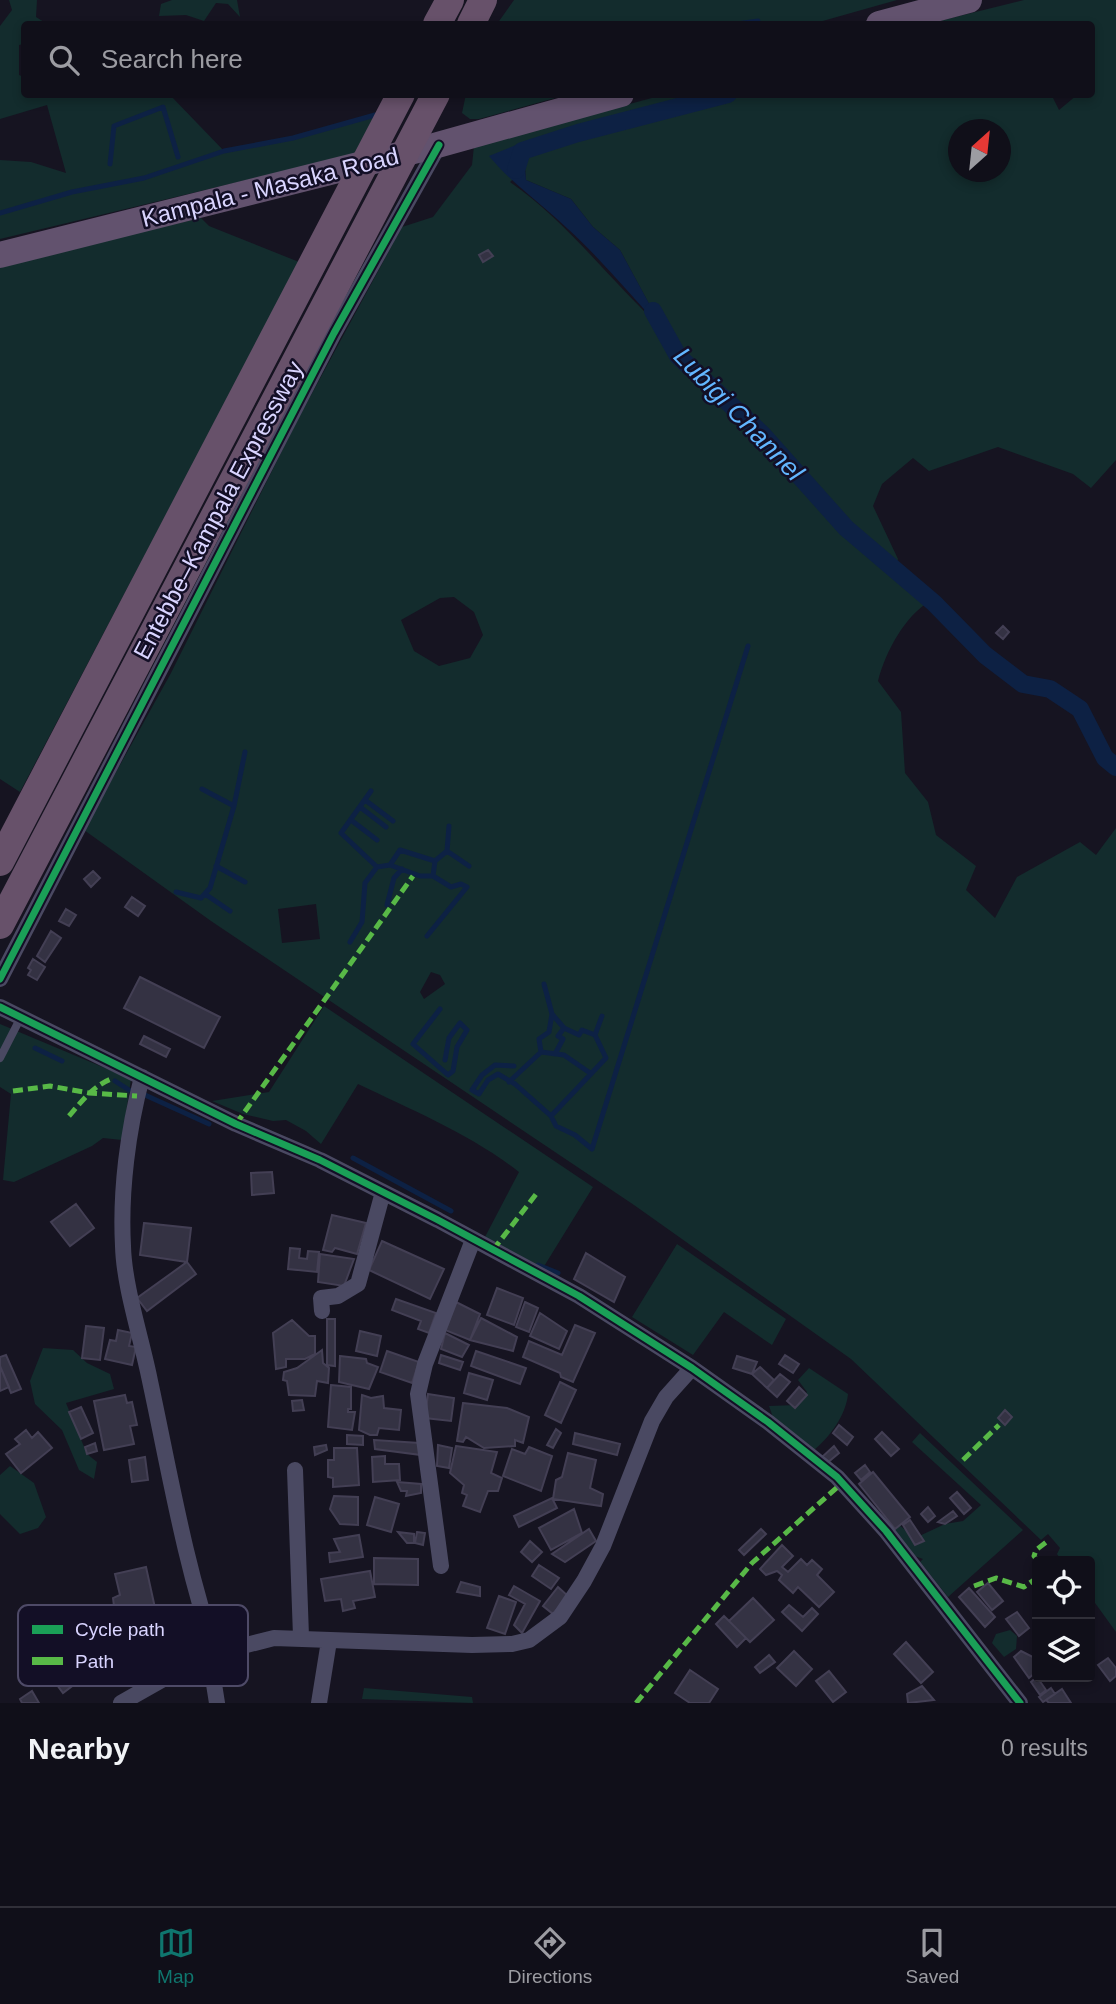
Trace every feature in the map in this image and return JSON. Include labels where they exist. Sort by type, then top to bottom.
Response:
[{"type":"highway","points":[[439,21],[450,0]]},
{"type":"highway","points":[[472,21],[483,0]]},
{"type":"highway","points":[[889,21],[969,0]]},
{"type":"highway","name":"Entebbe–Kampala Expressway","points":[[0,862],[399,98]]},
{"type":"highway","name":"Entebbe–Kampala Expressway","points":[[0,925],[434,98]]},
{"type":"highway","name":"Kampala - Masaka Road","points":[[0,255],[439,145],[607,98]]},
{"type":"street","points":[[0,979],[334,333],[439,145]]},
{"type":"street","points":[[0,1007],[383,1192],[579,1296],[692,1368],[837,1477],[886,1531],[1020,1703]]},
{"type":"street","points":[[142,1077],[125,1188],[123,1250],[177,1519],[198,1605]]},
{"type":"street","points":[[323,1311],[321,1298],[338,1296],[358,1284],[383,1192]]},
{"type":"street","points":[[441,1566],[418,1394],[425,1364],[472,1240]]},
{"type":"street","points":[[248,1646],[274,1638],[301,1636],[329,1641],[512,1644],[530,1640],[560,1616],[603,1546],[652,1421],[666,1397],[692,1368]]},
{"type":"street","points":[[295,1470],[301,1636]]},
{"type":"street","points":[[319,1703],[329,1641]]},
{"type":"street","points":[[121,1703],[151,1686]]},
{"type":"lane","points":[[0,1058],[21,1017]]},
{"type":"green space","points":[[9,0],[37,0],[36,17],[42,21],[21,21],[21,98],[173,98],[224,151],[293,138],[375,115],[355,154],[0,239],[0,160],[31,162],[66,173],[47,105],[0,119],[0,26],[12,10]]},
{"type":"green space","points":[[172,0],[237,0],[240,17],[228,4],[216,3],[204,21],[186,15],[159,16],[161,4]]},
{"type":"green space","points":[[514,0],[897,0],[823,21],[499,21]]},
{"type":"green space","points":[[1024,0],[1116,0],[1116,460],[1091,488],[1073,474],[998,447],[929,471],[913,458],[882,484],[873,506],[898,559],[894,569],[931,600],[904,625],[886,658],[878,681],[901,712],[905,773],[928,802],[936,835],[976,866],[966,890],[995,918],[1017,877],[1080,842],[1096,855],[1116,828],[1116,1632],[1095,1603],[1095,1556],[1058,1556],[1060,1548],[1048,1534],[1041,1540],[851,1359],[634,1205],[211,921],[84,830],[171,673],[296,423],[402,227],[433,217],[472,165],[474,146],[652,98],[1053,98],[1059,110],[1073,98],[1095,98],[1095,21],[939,21]],"holes":[[[525,168],[526,180],[571,199],[593,227],[620,250],[662,328],[570,234],[510,182]],[[454,597],[474,612],[483,635],[470,658],[439,666],[414,651],[401,620],[440,598]],[[316,904],[320,939],[282,943],[278,909]],[[431,972],[440,975],[445,984],[424,999],[420,992]]]},
{"type":"green space","points":[[465,98],[555,98],[479,119],[470,119],[462,113]]},
{"type":"green space","points":[[201,218],[209,226],[299,262],[20,792],[0,779],[0,265]]},
{"type":"green space","points":[[324,1006],[593,1187],[543,1268],[485,1237],[519,1172],[482,1146],[441,1124],[358,1084],[321,1144],[306,1131],[286,1120],[273,1121],[243,1114],[212,1101],[269,1092]]},
{"type":"green space","points":[[0,1024],[131,1079],[122,1140],[103,1138],[92,1146],[14,1182],[3,1180],[11,1094],[0,1087]]},
{"type":"green space","points":[[677,1244],[786,1319],[772,1345],[724,1312],[693,1355],[632,1317]]},
{"type":"green space","points":[[43,1348],[73,1350],[87,1363],[110,1374],[114,1389],[66,1403],[87,1454],[97,1462],[94,1479],[79,1470],[62,1430],[35,1404],[30,1381]]},
{"type":"green space","points":[[809,1368],[848,1394],[836,1425],[814,1450],[775,1423],[769,1406],[797,1405],[807,1392],[798,1380]]},
{"type":"green space","points":[[920,1433],[1023,1530],[948,1597],[920,1562],[923,1559],[909,1554],[893,1526],[898,1524],[915,1538],[945,1524],[963,1521],[981,1505],[912,1442]]},
{"type":"green space","points":[[10,1466],[34,1483],[46,1517],[38,1528],[20,1534],[0,1514],[0,1475]]},
{"type":"green space","points":[[1010,1630],[1017,1636],[1016,1649],[1004,1657],[992,1643],[996,1634]]},
{"type":"green space","points":[[364,1688],[472,1697],[473,1703],[362,1699]]},
{"type":"water","points":[[516,145],[530,154],[525,168],[526,180],[571,199],[593,227],[620,250],[664,331],[581,241],[507,176],[489,156]]},
{"type":"building","points":[[488,250],[493,256],[483,262],[479,255]]},
{"type":"building","points":[[1003,626],[1009,632],[1003,639],[996,633]]},
{"type":"building","points":[[93,871],[100,878],[91,887],[84,879]]},
{"type":"building","points":[[132,897],[145,906],[138,916],[125,907]]},
{"type":"building","points":[[66,909],[76,915],[69,926],[59,921]]},
{"type":"building","points":[[51,931],[61,938],[45,962],[37,956]]},
{"type":"building","points":[[33,959],[45,967],[37,980],[28,975]]},
{"type":"building","points":[[140,977],[220,1017],[204,1048],[124,1008]]},
{"type":"building","points":[[144,1036],[170,1049],[166,1057],[140,1044]]},
{"type":"building","points":[[272,1172],[274,1193],[252,1195],[251,1173]]},
{"type":"building","points":[[76,1204],[94,1228],[70,1246],[51,1222]]},
{"type":"building","points":[[332,1215],[366,1223],[357,1254],[335,1248],[332,1252],[323,1250]]},
{"type":"building","points":[[144,1223],[191,1228],[187,1262],[140,1255]]},
{"type":"building","points":[[382,1241],[444,1269],[430,1299],[369,1270]]},
{"type":"building","points":[[290,1248],[300,1249],[299,1258],[307,1259],[308,1251],[319,1252],[317,1272],[288,1269]]},
{"type":"building","points":[[586,1253],[625,1277],[614,1302],[574,1279]]},
{"type":"building","points":[[320,1254],[354,1259],[344,1286],[318,1282]]},
{"type":"building","points":[[187,1262],[196,1274],[147,1311],[137,1298]]},
{"type":"building","points":[[497,1288],[523,1298],[514,1325],[487,1315]]},
{"type":"building","points":[[396,1299],[436,1313],[429,1333],[418,1329],[421,1321],[392,1310]]},
{"type":"building","points":[[454,1301],[480,1314],[470,1340],[445,1330]]},
{"type":"building","points":[[525,1302],[538,1308],[529,1332],[516,1327]]},
{"type":"building","points":[[540,1313],[567,1331],[559,1349],[530,1336]]},
{"type":"building","points":[[481,1318],[517,1337],[513,1351],[470,1340]]},
{"type":"building","points":[[327,1319],[335,1319],[335,1366],[327,1365]]},
{"type":"building","points":[[292,1320],[309,1336],[315,1336],[315,1354],[305,1359],[286,1359],[286,1367],[276,1369],[273,1333]]},
{"type":"building","points":[[575,1325],[595,1333],[573,1382],[561,1377],[560,1373],[523,1357],[529,1341],[562,1355]]},
{"type":"building","points":[[86,1326],[104,1328],[100,1360],[82,1358]]},
{"type":"building","points":[[118,1330],[132,1333],[129,1346],[136,1347],[132,1365],[105,1359],[110,1340],[116,1341]]},
{"type":"building","points":[[360,1331],[381,1336],[377,1356],[356,1351]]},
{"type":"building","points":[[445,1333],[469,1345],[462,1357],[441,1349]]},
{"type":"building","points":[[322,1350],[323,1363],[329,1368],[328,1383],[317,1381],[315,1396],[289,1395],[287,1381],[283,1380],[284,1372],[297,1368]]},
{"type":"building","points":[[387,1351],[419,1362],[412,1383],[380,1372]]},
{"type":"building","points":[[476,1351],[526,1368],[520,1384],[471,1366]]},
{"type":"building","points":[[6,1355],[21,1389],[11,1393],[0,1366],[0,1357]]},
{"type":"building","points":[[441,1355],[463,1362],[460,1370],[439,1363]]},
{"type":"building","points":[[785,1355],[799,1364],[793,1373],[779,1364]]},
{"type":"building","points":[[340,1356],[366,1359],[367,1363],[378,1367],[369,1389],[339,1382]]},
{"type":"building","points":[[737,1356],[757,1362],[752,1374],[733,1368]]},
{"type":"building","points":[[0,1366],[9,1387],[0,1391]]},
{"type":"building","points":[[760,1367],[774,1380],[767,1388],[752,1374]]},
{"type":"building","points":[[469,1373],[493,1380],[487,1400],[464,1393]]},
{"type":"building","points":[[780,1374],[790,1382],[777,1397],[767,1388]]},
{"type":"building","points":[[560,1382],[576,1390],[561,1423],[545,1415]]},
{"type":"building","points":[[331,1385],[351,1387],[351,1409],[348,1409],[348,1412],[355,1412],[352,1430],[328,1427]]},
{"type":"building","points":[[799,1387],[807,1395],[795,1408],[787,1401]]},
{"type":"building","points":[[428,1394],[454,1398],[451,1421],[425,1418]]},
{"type":"building","points":[[125,1395],[127,1403],[132,1402],[137,1425],[130,1426],[134,1444],[104,1450],[94,1401]]},
{"type":"building","points":[[362,1395],[371,1398],[383,1396],[384,1408],[401,1410],[399,1430],[379,1428],[377,1435],[370,1435],[359,1430]]},
{"type":"building","points":[[302,1400],[304,1410],[293,1411],[292,1401]]},
{"type":"building","points":[[463,1403],[507,1408],[529,1417],[523,1443],[515,1440],[515,1446],[484,1448],[466,1437],[463,1442],[457,1441]]},
{"type":"building","points":[[81,1407],[93,1433],[81,1439],[69,1412]]},
{"type":"building","points":[[1005,1410],[1012,1417],[1005,1425],[998,1418]]},
{"type":"building","points":[[839,1425],[853,1437],[847,1445],[833,1433]]},
{"type":"building","points":[[556,1429],[561,1433],[553,1448],[547,1445]]},
{"type":"building","points":[[26,1430],[32,1438],[38,1432],[52,1448],[21,1473],[6,1454],[20,1444],[15,1439]]},
{"type":"building","points":[[882,1432],[899,1449],[891,1456],[875,1439]]},
{"type":"building","points":[[575,1433],[620,1444],[617,1455],[573,1444]]},
{"type":"building","points":[[347,1435],[363,1436],[363,1445],[347,1444]]},
{"type":"building","points":[[374,1440],[419,1443],[421,1455],[375,1449]]},
{"type":"building","points":[[95,1443],[97,1451],[87,1454],[85,1447]]},
{"type":"building","points":[[326,1445],[327,1450],[315,1455],[314,1447]]},
{"type":"building","points":[[438,1445],[452,1448],[449,1468],[437,1466]]},
{"type":"building","points":[[456,1446],[497,1452],[491,1473],[502,1478],[498,1491],[488,1491],[480,1512],[463,1506],[467,1495],[462,1493],[464,1485],[450,1473]]},
{"type":"building","points":[[834,1446],[839,1453],[827,1463],[822,1457]]},
{"type":"building","points":[[529,1447],[552,1456],[541,1491],[503,1476],[512,1449],[525,1454]]},
{"type":"building","points":[[334,1448],[357,1448],[359,1485],[333,1487],[333,1478],[328,1477],[328,1460],[334,1460]]},
{"type":"building","points":[[568,1453],[596,1460],[590,1488],[603,1494],[601,1506],[553,1499],[556,1480],[562,1477]]},
{"type":"building","points":[[385,1456],[385,1464],[399,1464],[400,1480],[373,1482],[372,1457]]},
{"type":"building","points":[[145,1457],[148,1480],[132,1482],[129,1460]]},
{"type":"building","points":[[865,1465],[870,1472],[861,1480],[855,1473]]},
{"type":"building","points":[[873,1472],[910,1517],[895,1529],[859,1484]]},
{"type":"building","points":[[397,1482],[421,1484],[421,1493],[406,1496],[407,1491],[401,1491]]},
{"type":"building","points":[[957,1492],[971,1508],[964,1514],[950,1498]]},
{"type":"building","points":[[334,1496],[358,1497],[358,1525],[340,1524],[330,1509]]},
{"type":"building","points":[[375,1497],[399,1504],[391,1532],[367,1525]]},
{"type":"building","points":[[552,1498],[557,1508],[519,1527],[514,1516]]},
{"type":"building","points":[[928,1507],[935,1516],[928,1522],[921,1514]]},
{"type":"building","points":[[574,1509],[582,1533],[551,1550],[539,1528]]},
{"type":"building","points":[[953,1511],[957,1516],[945,1524],[938,1522]]},
{"type":"building","points":[[910,1520],[924,1541],[915,1545],[903,1525]]},
{"type":"building","points":[[589,1529],[596,1541],[565,1562],[552,1554]]},
{"type":"building","points":[[761,1529],[766,1534],[744,1555],[739,1550]]},
{"type":"building","points":[[398,1532],[414,1534],[414,1543],[407,1543]]},
{"type":"building","points":[[417,1532],[425,1533],[423,1545],[415,1543]]},
{"type":"building","points":[[359,1535],[363,1557],[330,1562],[329,1553],[340,1552],[334,1539]]},
{"type":"building","points":[[530,1541],[542,1552],[532,1562],[521,1552]]},
{"type":"building","points":[[782,1545],[793,1556],[782,1567],[788,1572],[801,1559],[807,1565],[812,1560],[822,1569],[817,1575],[834,1592],[819,1607],[798,1587],[793,1593],[779,1580],[782,1575],[777,1571],[766,1575],[760,1569]]},
{"type":"building","points":[[374,1558],[418,1559],[418,1585],[374,1584]]},
{"type":"building","points":[[539,1565],[559,1578],[551,1589],[532,1576]]},
{"type":"building","points":[[146,1567],[154,1605],[114,1605],[113,1598],[120,1595],[115,1574]]},
{"type":"building","points":[[370,1571],[375,1597],[353,1601],[355,1608],[343,1611],[341,1599],[325,1601],[321,1579]]},
{"type":"building","points":[[461,1582],[480,1587],[480,1596],[457,1592]]},
{"type":"building","points":[[988,1583],[1003,1601],[992,1610],[977,1592]]},
{"type":"building","points":[[514,1586],[540,1601],[522,1633],[514,1625],[525,1604],[509,1595]]},
{"type":"building","points":[[558,1587],[568,1596],[553,1614],[543,1606]]},
{"type":"building","points":[[969,1588],[995,1617],[985,1627],[959,1597]]},
{"type":"building","points":[[499,1596],[516,1602],[505,1634],[487,1628]]},
{"type":"building","points":[[753,1598],[774,1620],[750,1642],[729,1621]]},
{"type":"building","points":[[789,1605],[803,1617],[812,1608],[818,1614],[802,1631],[782,1612]]},
{"type":"building","points":[[1017,1612],[1029,1628],[1019,1636],[1006,1619]]},
{"type":"building","points":[[724,1616],[746,1638],[737,1647],[716,1624]]},
{"type":"building","points":[[906,1642],[933,1672],[921,1683],[894,1654]]},
{"type":"building","points":[[794,1651],[812,1669],[796,1686],[777,1668]]},
{"type":"building","points":[[1021,1651],[1032,1656],[1032,1675],[1029,1678],[1014,1657]]},
{"type":"building","points":[[769,1655],[775,1662],[760,1673],[755,1667]]},
{"type":"building","points":[[1108,1658],[1116,1668],[1116,1676],[1110,1681],[1098,1665]]},
{"type":"building","points":[[690,1670],[718,1689],[709,1703],[690,1703],[675,1693]]},
{"type":"building","points":[[829,1671],[846,1692],[833,1702],[816,1681]]},
{"type":"building","points":[[1031,1682],[1040,1682],[1046,1690],[1040,1695]]},
{"type":"building","points":[[58,1686],[72,1686],[63,1693]]},
{"type":"building","points":[[922,1686],[934,1700],[908,1703],[907,1694]]},
{"type":"building","points":[[1051,1688],[1055,1694],[1043,1702],[1039,1697]]},
{"type":"building","points":[[1062,1689],[1071,1703],[1049,1703],[1046,1700]]},
{"type":"building","points":[[32,1691],[39,1703],[22,1703],[20,1699]]},
{"type":"waterway","name":"Lubigi Channel","points":[[516,170],[522,151],[578,133],[713,98]]},
{"type":"waterway","points":[[110,164],[114,126],[163,107],[178,157]]},
{"type":"waterway","points":[[0,213],[72,192],[144,178],[224,151],[293,138],[375,115]]},
{"type":"waterway","name":"Lubigi Channel","points":[[653,311],[678,356],[762,434],[846,528],[934,603],[985,655],[1023,684],[1050,689],[1080,709],[1105,758],[1116,767]]},
{"type":"waterway","points":[[514,1066],[495,1065],[482,1075],[472,1090],[479,1094],[488,1080],[498,1074],[515,1084],[551,1116],[556,1126],[575,1135],[592,1149],[748,646]]},
{"type":"waterway","points":[[176,892],[201,898],[210,888],[234,806],[245,752]]},
{"type":"waterway","points":[[202,789],[234,806]]},
{"type":"waterway","points":[[371,791],[341,833],[377,867]]},
{"type":"waterway","points":[[365,800],[393,821]]},
{"type":"waterway","points":[[360,807],[386,827]]},
{"type":"waterway","points":[[351,820],[377,840]]},
{"type":"waterway","points":[[350,942],[362,922],[365,883],[377,867],[390,865],[400,850],[435,861],[447,851],[449,826]]},
{"type":"waterway","points":[[447,851],[469,866]]},
{"type":"waterway","points":[[390,865],[420,876],[433,876],[435,861]]},
{"type":"waterway","points":[[216,866],[245,882]]},
{"type":"waterway","points":[[387,905],[394,878],[402,869]]},
{"type":"waterway","points":[[427,936],[467,887],[461,884],[451,887],[433,876]]},
{"type":"waterway","points":[[205,894],[230,911]]},
{"type":"waterway","points":[[541,1052],[539,1039],[549,1032],[552,1014],[544,984]]},
{"type":"waterway","points":[[440,1009],[413,1044],[448,1075],[453,1071],[457,1047],[467,1030],[460,1023],[449,1038],[445,1060]]},
{"type":"waterway","points":[[552,1014],[564,1028],[579,1035],[582,1030],[595,1035]]},
{"type":"waterway","points":[[551,1116],[606,1058],[595,1035],[602,1016]]},
{"type":"waterway","points":[[555,1054],[563,1039],[558,1036],[564,1028]]},
{"type":"waterway","points":[[35,1048],[62,1061]]},
{"type":"waterway","points":[[509,1082],[541,1052],[564,1055],[590,1073]]},
{"type":"waterway","points":[[115,1081],[129,1090]]},
{"type":"waterway","points":[[145,1095],[209,1124]]},
{"type":"waterway","points":[[353,1158],[451,1211]]},
{"type":"waterway","points":[[538,1265],[558,1273]]},
{"type":"marked path","points":[[236,1124],[413,876]]},
{"type":"marked path","points":[[69,1116],[93,1090],[111,1079]]},
{"type":"marked path","points":[[13,1091],[50,1086],[89,1093],[137,1096]]},
{"type":"marked path","points":[[493,1250],[537,1193]]},
{"type":"marked path","points":[[963,1460],[999,1425]]},
{"type":"marked path","points":[[636,1703],[752,1563],[842,1483]]},
{"type":"marked path","points":[[1034,1556],[1036,1550],[1049,1540]]},
{"type":"marked path","points":[[974,1586],[996,1578],[1024,1587],[1032,1581]]},
{"type":"cycle path","points":[[0,979],[334,333],[439,145]]},
{"type":"cycle path","points":[[0,1007],[236,1124],[320,1160],[438,1220],[579,1296],[692,1368],[768,1422],[837,1477],[886,1531],[1020,1703]]}]
